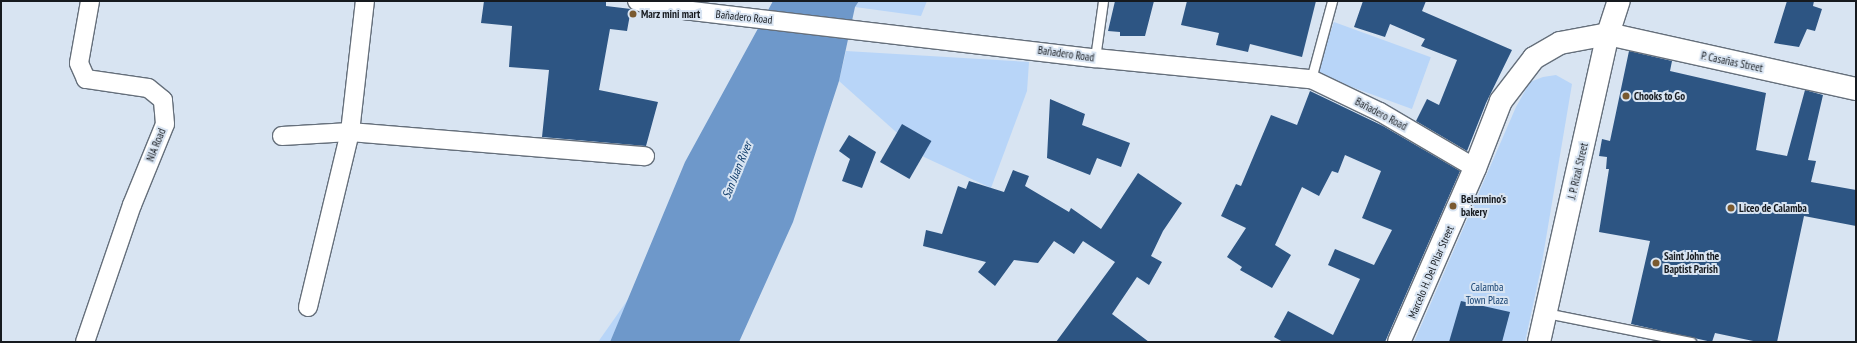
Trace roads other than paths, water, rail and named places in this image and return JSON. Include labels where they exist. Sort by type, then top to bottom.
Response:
[{"type":"street","name":"NIA Road","points":[[85,342],[132,205],[165,124],[163,100],[148,88],[86,79],[78,63],[90,1]]},
{"type":"street","points":[[308,307],[350,132],[365,1]]},
{"type":"street","name":"Bañadero Road","points":[[637,1],[690,11],[1094,58],[1311,79],[1380,112],[1476,168]]},
{"type":"street","name":"J. P. Rizal Street","points":[[1539,342],[1608,34],[1619,1]]},
{"type":"street","name":"P. Casañas Street","points":[[1608,34],[1856,89]]},
{"type":"street","name":"Marcelo H. Del Pilar Street","points":[[1399,342],[1476,168],[1501,101],[1534,58],[1560,43],[1608,34]]},
{"type":"street","points":[[282,136],[350,132],[645,156]]},
{"type":"lane","points":[[1094,58],[1102,1]]},
{"type":"lane","points":[[1311,79],[1332,1]]},
{"type":"lane","points":[[1546,313],[1691,342]]},
{"type":"water","name":"San Juan River","points":[[773,1],[859,1],[855,7],[839,81],[793,222],[739,342],[610,342],[685,162]]},
{"type":"place","name":"Marz mini mart","points":[[633,14]]},
{"type":"place","name":"Chooks to Go","points":[[1626,96]]},
{"type":"place","name":"Belarmino's bakery","points":[[1453,206]]},
{"type":"place","name":"Liceo de Calamba","points":[[1731,208]]},
{"type":"place","name":"Saint John the Baptist Parish","points":[[1656,263]]},
{"type":"park label","name":"Calamba Town Plaza","points":[[1487,294]]}]
